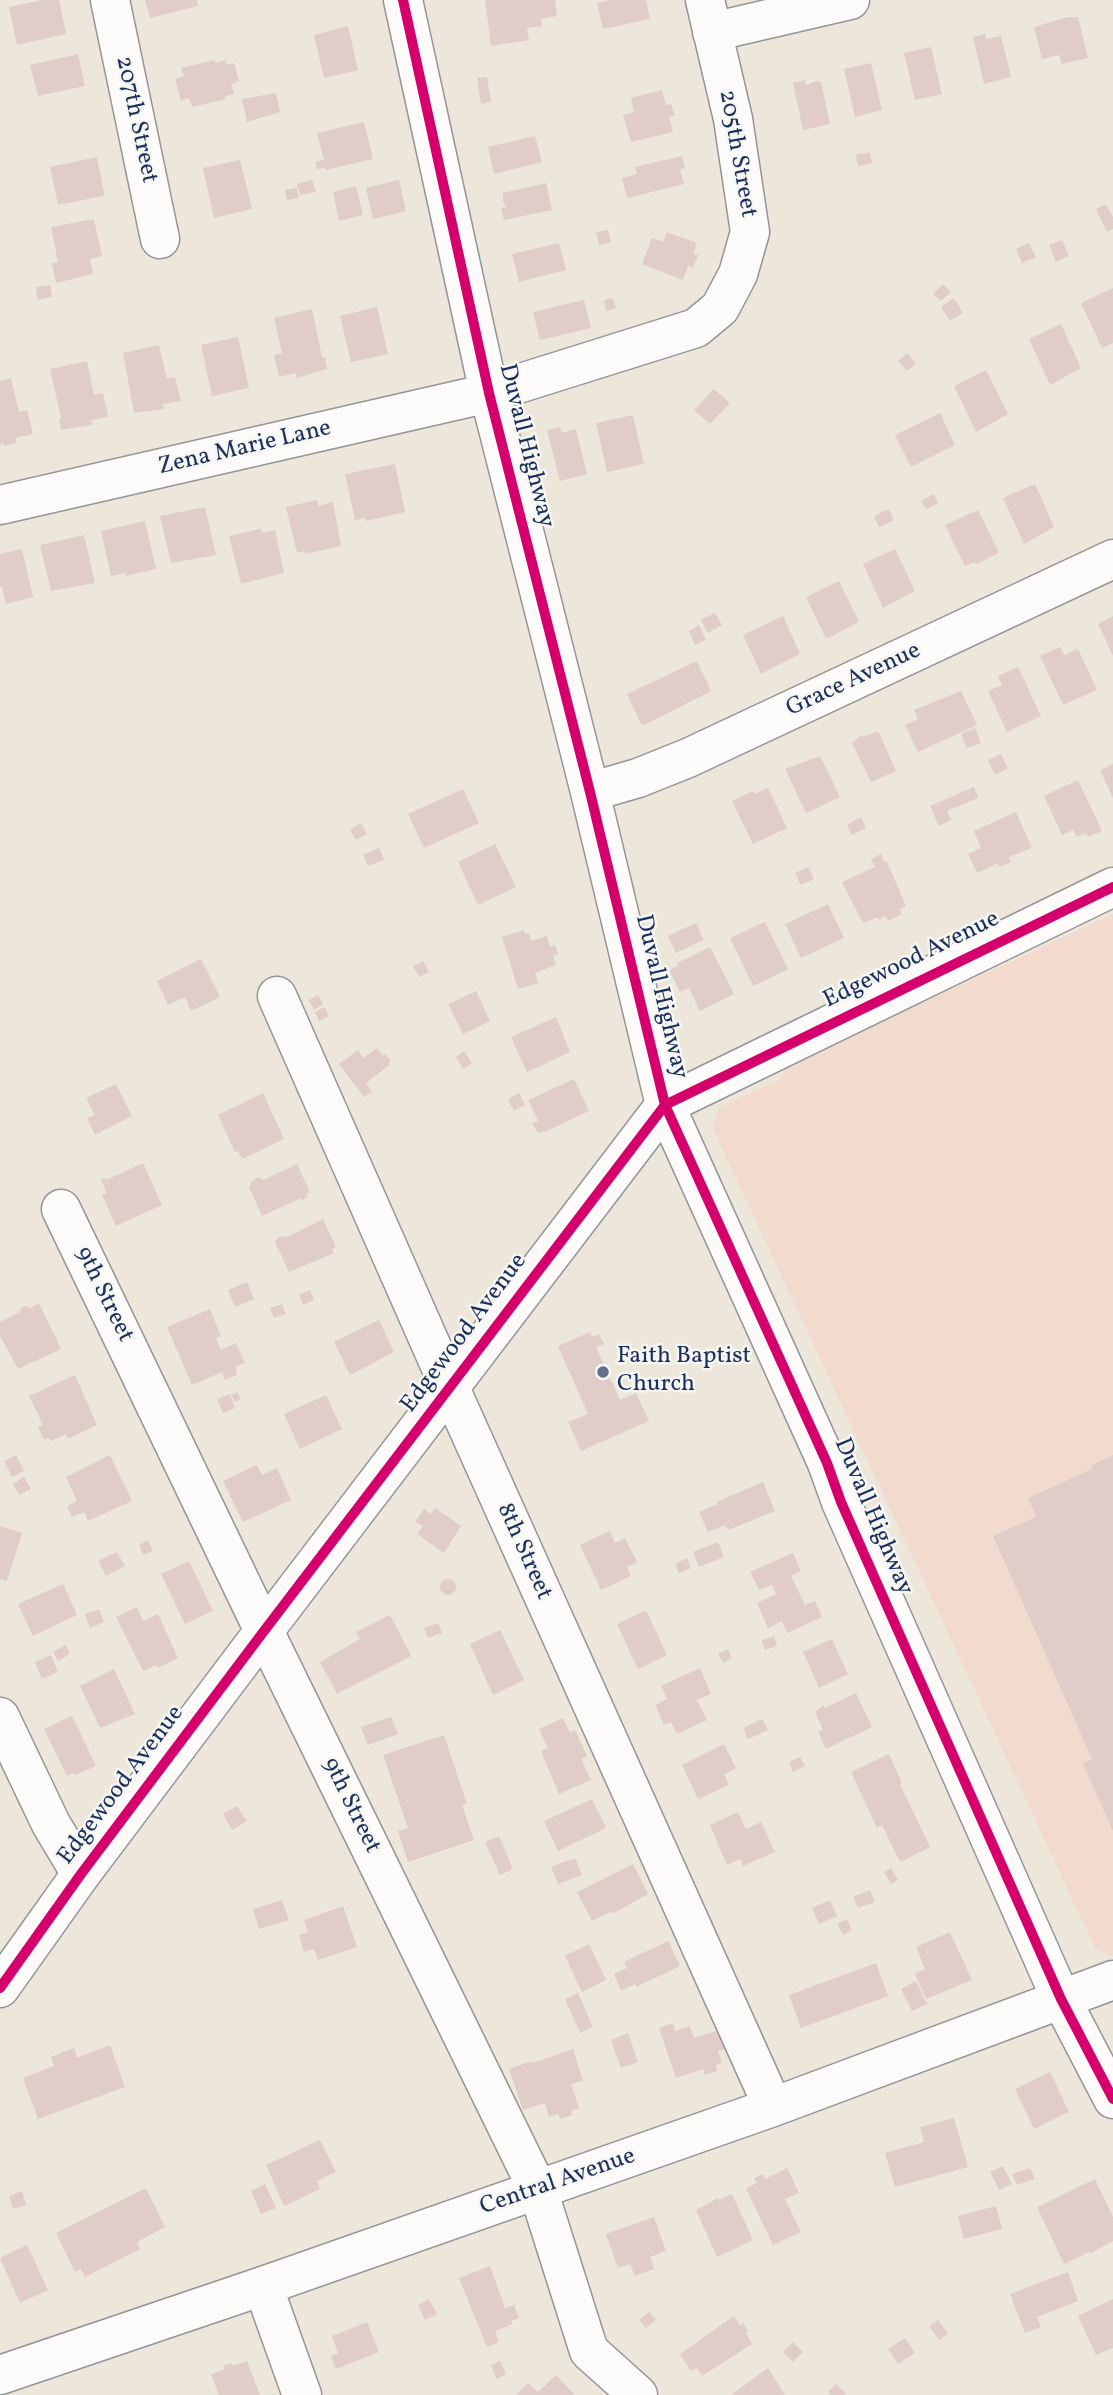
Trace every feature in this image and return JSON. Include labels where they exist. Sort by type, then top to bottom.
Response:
[{"type":"street","name":"207th Street","points":[[110,0],[160,239]]},
{"type":"street","name":"Duvall Highway","points":[[404,0],[489,393],[590,792],[665,1105],[827,1463],[841,1502],[1061,1999],[1113,2099]]},
{"type":"street","points":[[708,16],[850,0]]},
{"type":"street","name":"205th Street","points":[[489,393],[696,328],[720,308],[738,274],[750,232],[733,119],[708,16]]},
{"type":"street","name":"Zena Marie Lane","points":[[0,505],[489,393]]},
{"type":"street","name":"Grace Avenue","points":[[590,792],[638,778],[688,758],[1113,559]]},
{"type":"street","name":"Edgewood Avenue","points":[[0,1988],[81,1874],[264,1631],[665,1105],[1113,887]]},
{"type":"street","name":"8th Street","points":[[277,996],[773,2107]]},
{"type":"street","name":"9th Street","points":[[61,1209],[538,2190],[589,2351],[638,2395]]},
{"type":"street","points":[[0,1717],[51,1824],[81,1874]]},
{"type":"street","name":"Central Avenue","points":[[0,2375],[773,2107],[1113,1980]]},
{"type":"street","points":[[263,2286],[302,2395]]},
{"type":"shaded area","points":[[1113,914],[1112,1956],[1095,1948],[712,1127],[719,1107],[781,1079],[787,1066]]},
{"type":"building","points":[[42,0],[59,0],[66,34],[17,45],[9,7]]},
{"type":"building","points":[[145,0],[197,0],[198,6],[150,18]]},
{"type":"building","points":[[485,0],[555,0],[557,16],[541,19],[542,26],[527,28],[529,40],[491,46]]},
{"type":"building","points":[[610,0],[646,0],[650,19],[603,29],[597,3]]},
{"type":"building","points":[[1068,17],[1078,17],[1088,58],[1062,64],[1059,55],[1042,59],[1034,27]]},
{"type":"building","points":[[348,26],[358,70],[324,78],[314,35]]},
{"type":"building","points":[[985,34],[986,39],[1001,36],[1011,77],[984,84],[973,37]]},
{"type":"building","points":[[931,47],[942,94],[915,100],[904,53]]},
{"type":"building","points":[[78,54],[85,86],[38,96],[30,65]]},
{"type":"building","points":[[214,60],[215,63],[225,60],[227,65],[234,63],[239,81],[231,84],[234,94],[225,96],[226,99],[192,107],[189,98],[181,101],[175,79],[184,76],[181,68]]},
{"type":"building","points":[[871,63],[882,110],[855,117],[844,69]]},
{"type":"building","points":[[487,77],[491,102],[481,104],[477,78]]},
{"type":"building","points":[[805,80],[806,85],[821,82],[830,124],[803,130],[793,83]]},
{"type":"building","points":[[662,90],[666,105],[671,104],[675,116],[669,117],[673,132],[631,142],[623,115],[634,112],[631,98]]},
{"type":"building","points":[[276,93],[280,112],[247,122],[242,99]]},
{"type":"building","points":[[364,122],[373,159],[326,170],[317,169],[315,162],[324,160],[317,133]]},
{"type":"building","points":[[535,136],[542,162],[494,174],[488,147]]},
{"type":"building","points":[[870,152],[872,163],[858,166],[856,155]]},
{"type":"building","points":[[682,156],[685,168],[680,169],[684,184],[627,198],[622,178],[637,174],[635,167]]},
{"type":"building","points":[[97,157],[103,196],[58,205],[50,167]]},
{"type":"building","points":[[240,160],[252,209],[214,218],[203,168]]},
{"type":"building","points":[[312,180],[316,192],[300,195],[297,184]]},
{"type":"building","points":[[399,180],[406,211],[373,219],[366,188]]},
{"type":"building","points":[[546,183],[552,210],[504,220],[501,208],[507,207],[503,202],[503,193]]},
{"type":"building","points":[[356,186],[363,215],[339,221],[333,192]]},
{"type":"building","points":[[297,188],[299,198],[287,200],[285,190]]},
{"type":"building","points":[[1106,204],[1113,217],[1113,229],[1107,232],[1096,209]]},
{"type":"building","points":[[94,219],[102,256],[90,259],[93,274],[56,283],[52,263],[58,262],[51,227]]},
{"type":"building","points":[[608,230],[611,242],[599,245],[596,232]]},
{"type":"building","points":[[667,232],[697,243],[693,254],[698,255],[693,268],[688,266],[683,280],[642,264],[652,238],[663,242]]},
{"type":"building","points":[[1062,240],[1069,256],[1056,262],[1049,245]]},
{"type":"building","points":[[559,243],[566,270],[519,282],[512,254]]},
{"type":"building","points":[[1029,243],[1036,257],[1022,263],[1016,249]]},
{"type":"building","points":[[943,284],[951,292],[941,301],[933,294]]},
{"type":"building","points":[[50,285],[52,297],[38,300],[36,287]]},
{"type":"building","points":[[1113,288],[1113,343],[1102,348],[1081,303]]},
{"type":"building","points":[[613,298],[616,308],[606,311],[604,300]]},
{"type":"building","points":[[954,298],[963,313],[950,321],[941,307]]},
{"type":"building","points":[[584,300],[591,328],[540,340],[533,312]]},
{"type":"building","points":[[377,307],[388,354],[351,362],[340,316]]},
{"type":"building","points":[[312,309],[327,369],[297,378],[296,373],[279,377],[274,355],[282,353],[274,318]]},
{"type":"building","points":[[1061,324],[1081,368],[1050,385],[1029,339]]},
{"type":"building","points":[[238,337],[249,388],[212,396],[201,345]]},
{"type":"building","points":[[159,345],[167,379],[175,377],[181,401],[163,404],[164,409],[134,413],[123,353]]},
{"type":"building","points":[[907,353],[916,363],[907,371],[898,361]]},
{"type":"building","points":[[87,361],[94,395],[103,393],[108,417],[91,420],[92,425],[61,430],[61,418],[50,369]]},
{"type":"building","points":[[986,370],[1008,414],[976,432],[954,386]]},
{"type":"building","points":[[11,378],[19,412],[27,410],[33,434],[15,438],[17,443],[4,446],[4,443],[0,444],[0,381]]},
{"type":"building","points":[[714,389],[730,403],[710,424],[694,410]]},
{"type":"building","points":[[940,413],[955,445],[911,467],[895,435]]},
{"type":"building","points":[[633,415],[644,464],[607,472],[596,423]]},
{"type":"building","points":[[560,427],[562,433],[576,429],[587,474],[560,481],[547,430]]},
{"type":"building","points":[[395,464],[405,512],[366,521],[365,518],[355,520],[345,474]]},
{"type":"building","points":[[1035,484],[1054,527],[1024,544],[1003,498]]},
{"type":"building","points":[[934,494],[938,503],[926,509],[921,501]]},
{"type":"building","points":[[317,500],[319,506],[333,502],[341,546],[305,554],[304,551],[297,553],[286,507]]},
{"type":"building","points":[[205,507],[216,555],[171,563],[160,516]]},
{"type":"building","points":[[889,509],[894,520],[879,527],[874,516]]},
{"type":"building","points":[[978,510],[999,553],[965,566],[945,525]]},
{"type":"building","points":[[145,521],[156,569],[126,576],[125,573],[111,576],[101,531]]},
{"type":"building","points":[[261,529],[262,533],[275,530],[284,573],[241,584],[229,536]]},
{"type":"building","points":[[84,535],[95,583],[51,591],[40,545]]},
{"type":"building","points":[[22,549],[33,597],[6,604],[2,586],[0,587],[0,554]]},
{"type":"building","points":[[895,549],[915,591],[883,608],[863,564]]},
{"type":"building","points":[[839,581],[859,622],[826,639],[806,597]]},
{"type":"building","points":[[715,613],[722,625],[708,633],[701,620]]},
{"type":"building","points":[[783,616],[800,654],[761,674],[743,635]]},
{"type":"building","points":[[1113,616],[1113,656],[1098,624]]},
{"type":"building","points":[[699,625],[706,640],[695,645],[689,631]]},
{"type":"building","points":[[1060,647],[1064,655],[1078,649],[1097,690],[1063,705],[1040,656]]},
{"type":"building","points":[[697,661],[711,691],[642,726],[627,694]]},
{"type":"building","points":[[1018,667],[1041,716],[1007,732],[988,691],[1002,685],[998,676]]},
{"type":"building","points":[[961,691],[977,725],[918,752],[905,725],[918,719],[914,710]]},
{"type":"building","points":[[975,728],[981,743],[967,748],[961,734]]},
{"type":"building","points":[[878,731],[896,771],[871,782],[852,743],[861,735],[864,737]]},
{"type":"building","points":[[1001,754],[1008,768],[995,775],[988,760]]},
{"type":"building","points":[[820,756],[840,797],[806,813],[785,769]]},
{"type":"building","points":[[1113,764],[1113,798],[1100,770]]},
{"type":"building","points":[[1078,780],[1102,831],[1088,837],[1086,833],[1077,837],[1073,830],[1062,835],[1044,796]]},
{"type":"building","points":[[974,787],[978,798],[947,811],[951,820],[939,826],[930,806]]},
{"type":"building","points":[[768,788],[787,828],[753,844],[732,801],[753,791],[755,794]]},
{"type":"building","points":[[463,789],[479,823],[424,848],[408,814]]},
{"type":"building","points":[[1016,812],[1032,848],[1009,857],[1011,862],[1007,864],[999,867],[998,863],[977,873],[968,854],[981,848],[974,831]]},
{"type":"building","points":[[861,817],[866,828],[852,835],[847,825]]},
{"type":"building","points":[[361,823],[367,834],[356,840],[350,829]]},
{"type":"building","points":[[495,844],[516,887],[478,905],[458,862]]},
{"type":"building","points":[[379,848],[384,860],[368,866],[363,855]]},
{"type":"building","points":[[881,854],[906,906],[900,909],[902,914],[888,921],[885,916],[863,923],[842,882],[875,867],[871,859]]},
{"type":"building","points":[[808,867],[814,879],[801,885],[795,873]]},
{"type":"building","points":[[828,904],[844,938],[801,958],[785,924]]},
{"type":"building","points":[[765,922],[788,969],[753,986],[730,938]]},
{"type":"building","points":[[696,923],[704,940],[676,953],[668,936]]},
{"type":"building","points":[[524,930],[525,934],[529,933],[531,941],[547,936],[550,947],[555,945],[558,954],[553,956],[556,965],[535,973],[538,983],[518,989],[502,937]]},
{"type":"building","points":[[710,947],[734,994],[700,1011],[689,988],[680,992],[669,970],[678,966],[677,963]]},
{"type":"building","points":[[201,959],[220,997],[191,1011],[185,997],[168,1005],[157,981]]},
{"type":"building","points":[[423,961],[429,972],[419,977],[413,966]]},
{"type":"building","points":[[476,991],[490,1021],[463,1034],[448,1004]]},
{"type":"building","points":[[318,995],[323,1004],[314,1010],[309,1000]]},
{"type":"building","points":[[324,1007],[329,1016],[319,1021],[315,1012]]},
{"type":"building","points":[[556,1017],[570,1052],[527,1072],[511,1037]]},
{"type":"building","points":[[377,1048],[391,1061],[366,1083],[372,1092],[364,1097],[339,1064],[358,1050],[363,1058]]},
{"type":"building","points":[[464,1051],[472,1063],[463,1069],[456,1057]]},
{"type":"building","points":[[574,1079],[589,1111],[538,1133],[532,1123],[538,1121],[528,1100]]},
{"type":"building","points":[[116,1084],[132,1116],[95,1135],[87,1118],[95,1115],[86,1098]]},
{"type":"building","points":[[263,1093],[284,1139],[242,1159],[238,1151],[235,1152],[218,1115]]},
{"type":"building","points":[[519,1093],[525,1105],[514,1111],[508,1099]]},
{"type":"building","points":[[143,1163],[162,1205],[116,1226],[102,1195],[107,1193],[101,1180]]},
{"type":"building","points":[[297,1164],[310,1192],[306,1194],[308,1197],[262,1216],[249,1187],[252,1181],[259,1177],[263,1180]]},
{"type":"building","points":[[323,1219],[336,1247],[332,1249],[334,1253],[289,1272],[275,1242],[279,1237],[289,1236]]},
{"type":"building","points":[[247,1282],[254,1299],[235,1307],[228,1290]]},
{"type":"building","points":[[310,1290],[314,1300],[303,1305],[299,1295]]},
{"type":"building","points":[[39,1303],[61,1349],[18,1369],[0,1336],[0,1322],[20,1312],[25,1306],[30,1308]]},
{"type":"building","points":[[282,1304],[286,1314],[274,1318],[270,1308]]},
{"type":"building","points":[[210,1309],[221,1336],[216,1338],[221,1350],[236,1343],[245,1363],[236,1366],[237,1375],[225,1380],[222,1372],[192,1385],[167,1327]]},
{"type":"building","points":[[379,1320],[394,1352],[350,1375],[334,1342]]},
{"type":"building","points":[[590,1332],[592,1337],[599,1334],[604,1344],[596,1347],[620,1400],[636,1393],[649,1421],[581,1451],[568,1422],[588,1414],[558,1346]]},
{"type":"building","points":[[75,1375],[97,1425],[68,1439],[66,1434],[51,1441],[49,1438],[44,1440],[38,1427],[43,1425],[29,1396]]},
{"type":"building","points":[[237,1392],[241,1399],[235,1402],[231,1395]]},
{"type":"building","points":[[230,1394],[235,1408],[223,1413],[217,1399]]},
{"type":"building","points":[[326,1395],[342,1429],[300,1449],[284,1414]]},
{"type":"building","points":[[16,1455],[24,1471],[12,1477],[4,1461]]},
{"type":"building","points":[[110,1455],[132,1501],[88,1521],[84,1512],[72,1517],[67,1506],[77,1501],[66,1477]]},
{"type":"building","points":[[1113,1455],[1113,1831],[1083,1764],[1092,1759],[993,1536],[1036,1517],[1028,1498],[1092,1469],[1092,1465]]},
{"type":"building","points":[[257,1465],[262,1475],[277,1468],[291,1500],[243,1522],[223,1481]]},
{"type":"building","points":[[24,1477],[31,1489],[19,1495],[13,1484]]},
{"type":"building","points":[[763,1482],[775,1511],[728,1530],[725,1525],[708,1532],[699,1512]]},
{"type":"building","points":[[435,1508],[461,1526],[444,1553],[417,1534],[423,1526],[415,1522],[424,1509],[431,1514]]},
{"type":"building","points":[[0,1526],[22,1533],[7,1581],[0,1579]]},
{"type":"building","points":[[610,1531],[615,1543],[625,1538],[637,1562],[627,1567],[631,1576],[601,1590],[580,1545]]},
{"type":"building","points":[[148,1540],[153,1551],[143,1555],[139,1545]]},
{"type":"building","points":[[718,1542],[724,1557],[699,1567],[693,1552]]},
{"type":"building","points":[[117,1552],[125,1566],[106,1576],[98,1561]]},
{"type":"building","points":[[793,1553],[801,1571],[791,1576],[805,1605],[815,1601],[822,1617],[787,1633],[782,1621],[768,1628],[757,1603],[776,1594],[772,1585],[759,1590],[750,1572]]},
{"type":"building","points":[[687,1558],[691,1568],[679,1573],[675,1564]]},
{"type":"building","points":[[189,1561],[213,1611],[185,1624],[161,1574]]},
{"type":"building","points":[[445,1579],[451,1579],[456,1587],[454,1593],[445,1595],[440,1590],[440,1584]]},
{"type":"building","points":[[63,1584],[77,1615],[33,1636],[18,1604]]},
{"type":"building","points":[[137,1607],[143,1621],[158,1614],[178,1658],[143,1671],[116,1617]]},
{"type":"building","points":[[99,1609],[104,1622],[90,1628],[85,1614]]},
{"type":"building","points":[[646,1610],[667,1655],[638,1669],[617,1624]]},
{"type":"building","points":[[390,1615],[411,1656],[337,1694],[320,1662],[360,1639],[356,1632]]},
{"type":"building","points":[[438,1623],[442,1633],[428,1638],[424,1628]]},
{"type":"building","points":[[500,1630],[524,1680],[493,1695],[470,1644]]},
{"type":"building","points":[[774,1636],[777,1646],[765,1650],[762,1640]]},
{"type":"building","points":[[832,1639],[848,1674],[819,1688],[803,1652]]},
{"type":"building","points":[[66,1645],[70,1654],[58,1661],[53,1652]]},
{"type":"building","points":[[728,1649],[732,1658],[723,1663],[718,1654]]},
{"type":"building","points":[[51,1655],[58,1672],[42,1679],[35,1662]]},
{"type":"building","points":[[700,1668],[711,1694],[697,1700],[707,1720],[677,1734],[671,1722],[664,1725],[655,1705],[667,1699],[661,1686]]},
{"type":"building","points":[[114,1669],[135,1714],[100,1728],[80,1686]]},
{"type":"building","points":[[856,1693],[872,1727],[826,1749],[818,1732],[823,1730],[815,1712],[823,1705],[825,1708]]},
{"type":"building","points":[[72,1716],[96,1766],[67,1776],[44,1729]]},
{"type":"building","points":[[391,1717],[398,1734],[368,1745],[361,1727]]},
{"type":"building","points":[[563,1718],[570,1732],[575,1730],[587,1756],[581,1759],[591,1780],[559,1794],[541,1751],[548,1748],[539,1729]]},
{"type":"building","points":[[762,1719],[768,1730],[748,1739],[743,1728]]},
{"type":"building","points":[[444,1735],[467,1804],[462,1805],[474,1840],[408,1862],[398,1831],[408,1828],[383,1755]]},
{"type":"building","points":[[724,1744],[736,1768],[724,1774],[729,1785],[698,1799],[682,1765]]},
{"type":"building","points":[[889,1754],[930,1847],[900,1862],[882,1825],[877,1828],[851,1772]]},
{"type":"building","points":[[800,1757],[805,1766],[793,1772],[789,1762]]},
{"type":"building","points":[[592,1799],[606,1828],[558,1851],[544,1821]]},
{"type":"building","points":[[237,1806],[247,1821],[232,1830],[223,1814]]},
{"type":"building","points":[[738,1812],[746,1829],[761,1822],[775,1852],[743,1866],[740,1859],[727,1865],[710,1825]]},
{"type":"building","points":[[499,1836],[513,1869],[500,1875],[485,1842]]},
{"type":"building","points":[[575,1858],[582,1875],[558,1884],[551,1867]]},
{"type":"building","points":[[633,1864],[648,1894],[614,1913],[613,1911],[592,1921],[577,1892]]},
{"type":"building","points":[[891,1868],[898,1880],[891,1884],[884,1872]]},
{"type":"building","points":[[870,1890],[875,1902],[858,1908],[853,1897]]},
{"type":"building","points":[[282,1900],[289,1920],[259,1929],[253,1909]]},
{"type":"building","points":[[830,1900],[837,1916],[819,1924],[812,1908]]},
{"type":"building","points":[[343,1906],[357,1947],[318,1960],[314,1949],[304,1952],[299,1935],[308,1932],[304,1920]]},
{"type":"building","points":[[847,1919],[852,1930],[843,1935],[837,1924]]},
{"type":"building","points":[[950,1932],[972,1980],[926,1999],[915,1974],[925,1969],[916,1947]]},
{"type":"building","points":[[668,1941],[680,1966],[636,1987],[635,1984],[621,1991],[614,1974],[627,1968],[624,1962]]},
{"type":"building","points":[[589,1944],[606,1980],[582,1992],[565,1956]]},
{"type":"building","points":[[876,1963],[888,1996],[801,2028],[789,1995]]},
{"type":"building","points":[[916,1981],[927,2004],[912,2011],[901,1989]]},
{"type":"building","points":[[578,1993],[593,2027],[580,2033],[565,1999]]},
{"type":"building","points":[[673,2023],[675,2031],[690,2026],[694,2038],[719,2030],[725,2049],[718,2051],[722,2063],[716,2065],[717,2071],[705,2075],[703,2069],[676,2078],[659,2028]]},
{"type":"building","points":[[628,2033],[638,2062],[621,2068],[611,2040]]},
{"type":"building","points":[[110,2045],[125,2087],[38,2119],[23,2078],[54,2066],[51,2057],[58,2054],[74,2048],[77,2058]]},
{"type":"building","points":[[573,2049],[583,2081],[571,2084],[579,2108],[571,2111],[572,2115],[560,2119],[558,2114],[549,2117],[545,2103],[523,2110],[509,2069]]},
{"type":"building","points":[[1050,2072],[1069,2112],[1034,2129],[1015,2089]]},
{"type":"building","points":[[954,2118],[968,2167],[895,2187],[885,2153],[924,2142],[920,2127]]},
{"type":"building","points":[[320,2140],[336,2172],[317,2181],[320,2189],[284,2206],[266,2165]]},
{"type":"building","points":[[1003,2166],[1012,2184],[999,2190],[990,2172]]},
{"type":"building","points":[[787,2168],[799,2193],[785,2199],[801,2232],[773,2245],[746,2188],[757,2183],[754,2178],[763,2174],[765,2179]]},
{"type":"building","points":[[1030,2168],[1035,2179],[1017,2185],[1012,2174]]},
{"type":"building","points":[[1095,2179],[1113,2217],[1113,2241],[1064,2264],[1037,2207]]},
{"type":"building","points":[[265,2184],[276,2208],[261,2214],[251,2191]]},
{"type":"building","points":[[146,2188],[165,2227],[137,2242],[140,2249],[85,2277],[81,2269],[75,2272],[56,2233]]},
{"type":"building","points":[[22,2191],[26,2205],[13,2209],[9,2196]]},
{"type":"building","points":[[732,2194],[753,2240],[717,2257],[696,2210]]},
{"type":"building","points":[[996,2206],[1002,2229],[964,2239],[958,2216]]},
{"type":"building","points":[[654,2217],[666,2251],[650,2257],[654,2269],[635,2276],[630,2264],[618,2268],[606,2234]]},
{"type":"building","points":[[27,2245],[48,2290],[20,2303],[0,2258]]},
{"type":"building","points":[[490,2266],[505,2308],[514,2305],[519,2318],[495,2331],[499,2342],[487,2347],[459,2278]]},
{"type":"building","points":[[1068,2272],[1078,2301],[1037,2317],[1041,2327],[1025,2333],[1010,2294]]},
{"type":"building","points":[[429,2299],[437,2314],[425,2320],[418,2305]]},
{"type":"building","points":[[1113,2299],[1113,2348],[1096,2355],[1078,2316]]},
{"type":"building","points":[[649,2312],[656,2320],[646,2328],[639,2320]]},
{"type":"building","points":[[734,2316],[740,2326],[743,2323],[752,2344],[702,2376],[697,2368],[691,2371],[680,2354]]},
{"type":"building","points":[[938,2320],[948,2334],[939,2340],[929,2326]]},
{"type":"building","points":[[367,2322],[379,2352],[336,2369],[331,2356],[338,2353],[332,2336]]},
{"type":"building","points":[[905,2338],[915,2353],[898,2364],[888,2349]]},
{"type":"building","points":[[793,2342],[803,2352],[793,2362],[783,2352]]},
{"type":"building","points":[[247,2361],[260,2395],[219,2395],[211,2374],[225,2369],[223,2366]]},
{"type":"building","points":[[500,2361],[506,2374],[497,2379],[491,2365]]},
{"type":"building","points":[[768,2368],[785,2395],[731,2395]]},
{"type":"building","points":[[556,2375],[575,2395],[516,2395],[528,2383],[538,2392]]},
{"type":"building","points":[[836,2384],[846,2393],[844,2395],[831,2395],[828,2392]]},
{"type":"cycle path","points":[[403,0],[489,393],[590,792],[665,1105],[827,1463],[841,1502],[1061,1999],[1113,2099]]},
{"type":"cycle path","points":[[0,1988],[81,1874],[264,1631],[665,1105],[1113,887]]},
{"type":"place","name":"Faith Baptist Church","points":[[603,1372]]}]
